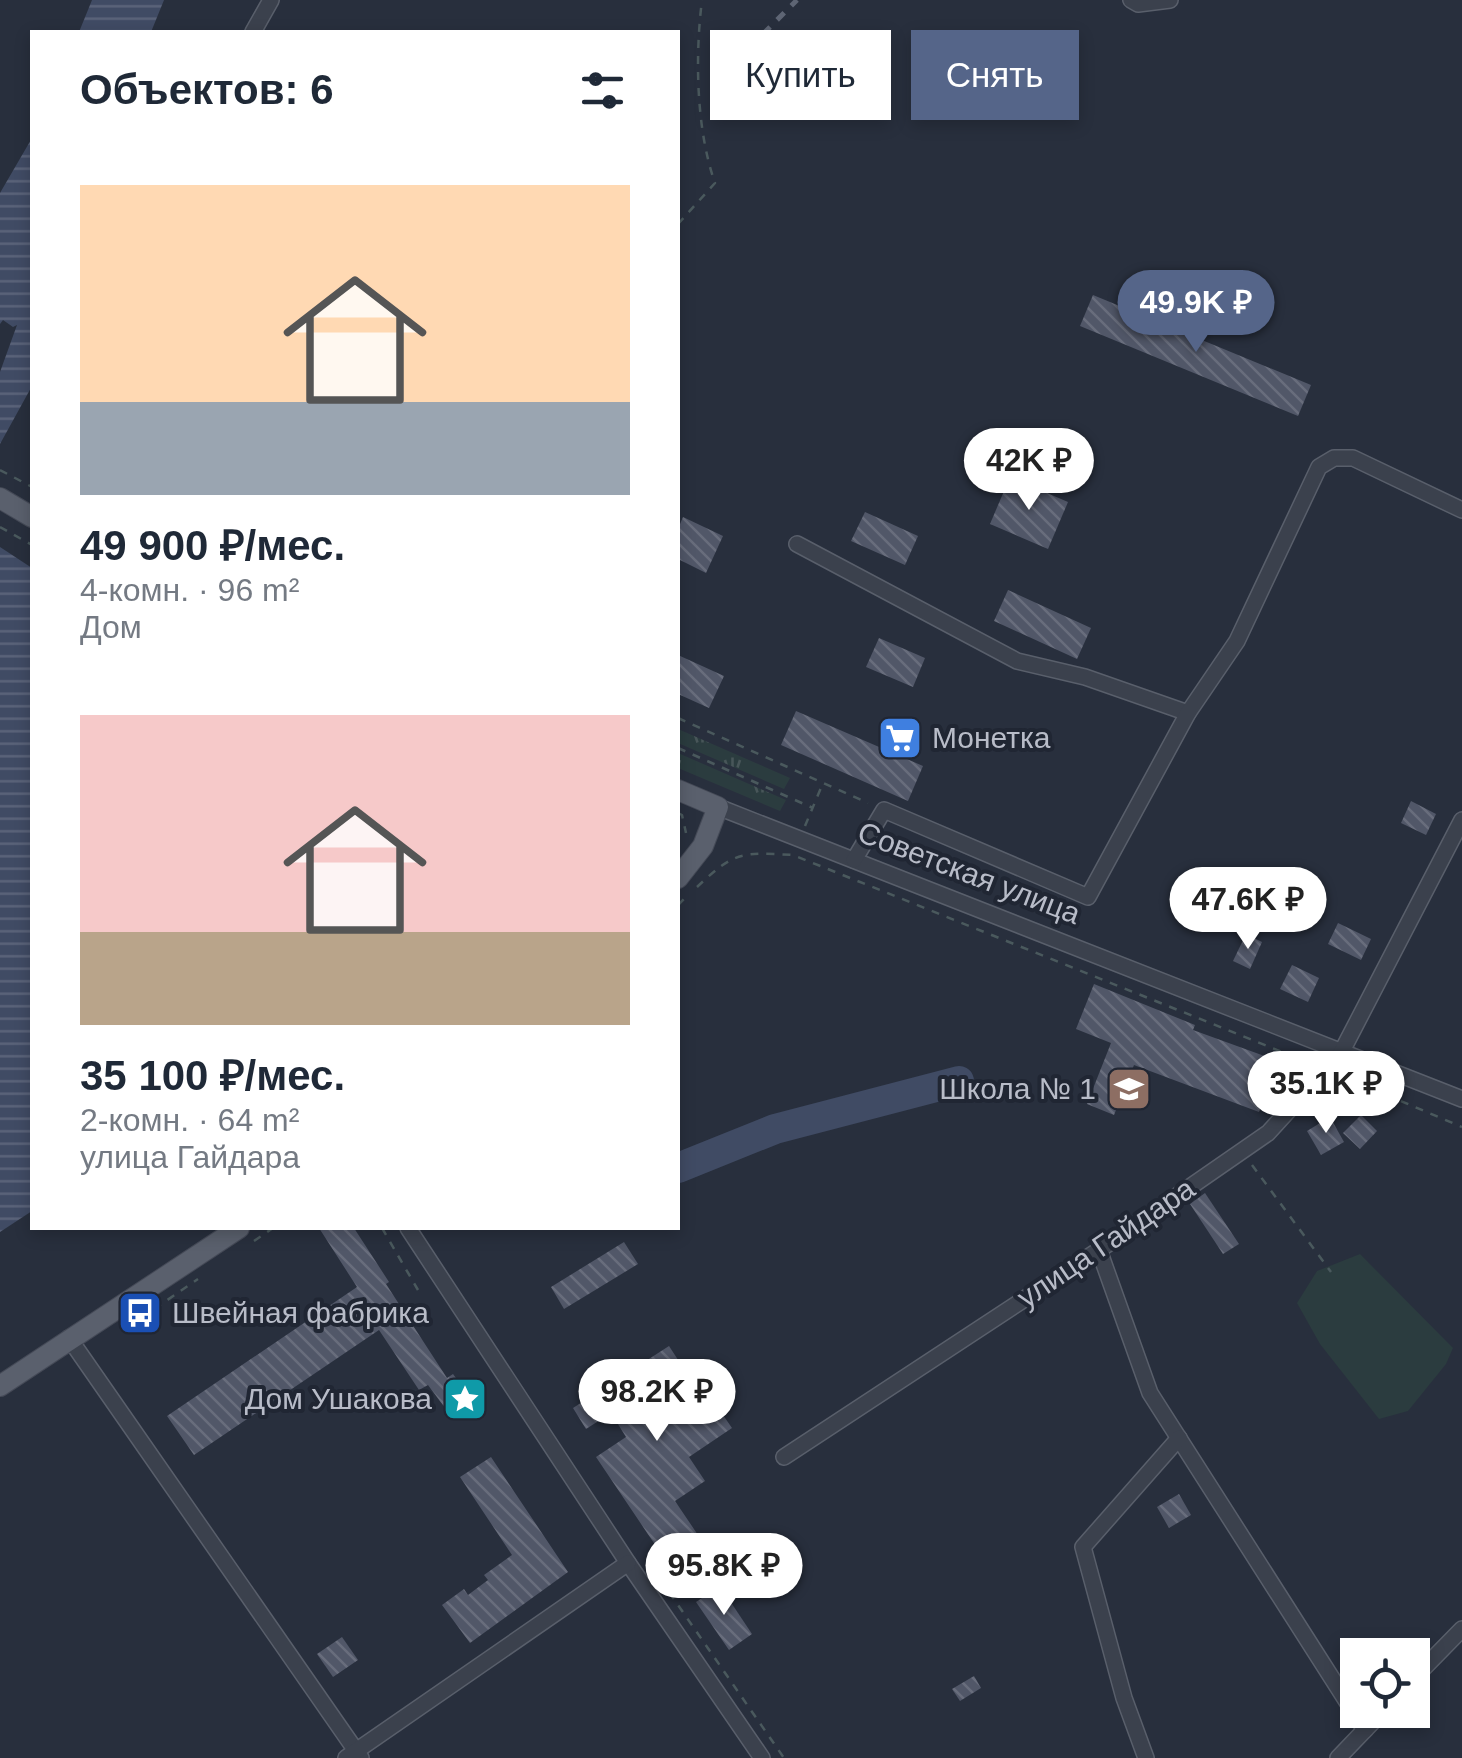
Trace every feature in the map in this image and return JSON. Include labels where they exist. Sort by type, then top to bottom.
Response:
[{"type":"main road","points":[[0,498],[30,516]]},
{"type":"main road","name":"Советская улица","points":[[680,791],[718,807]]},
{"type":"main road","points":[[680,875],[703,846],[718,807]]},
{"type":"main road","points":[[0,1386],[235,1230]]},
{"type":"street","points":[[254,30],[271,0]]},
{"type":"street","points":[[1131,0],[1138,4],[1170,0]]},
{"type":"street","points":[[854,860],[884,810],[1088,897],[1188,712],[1237,641],[1319,467],[1334,458],[1353,458],[1462,510]]},
{"type":"street","points":[[797,544],[1018,661],[1085,677],[1188,712]]},
{"type":"street","name":"Советская улица","points":[[718,807],[1462,1099]]},
{"type":"street","name":"улица Гайдара","points":[[784,1457],[1099,1250],[1268,1133],[1342,1052],[1462,820]]},
{"type":"street","points":[[409,1230],[628,1563],[762,1758]]},
{"type":"street","points":[[1099,1250],[1150,1393],[1365,1730],[1338,1758]]},
{"type":"street","points":[[69,1338],[354,1756],[628,1563]]},
{"type":"street","points":[[1146,1758],[1124,1698],[1083,1547],[1179,1438]]},
{"type":"street","points":[[1430,1661],[1462,1628]]},
{"type":"path","points":[[680,222],[715,183],[709,165],[697,65],[702,0]]},
{"type":"path","points":[[0,470],[30,486]]},
{"type":"path","points":[[0,527],[30,545]]},
{"type":"path","points":[[680,719],[884,810]]},
{"type":"path","points":[[680,749],[813,808]]},
{"type":"path","points":[[800,840],[824,782]]},
{"type":"path","points":[[680,814],[687,836]]},
{"type":"path","points":[[680,903],[726,860],[758,853],[793,855],[1462,1127]]},
{"type":"path","points":[[1242,1151],[1331,1272]]},
{"type":"path","points":[[383,1230],[418,1290]]},
{"type":"path","points":[[647,1561],[784,1758]]},
{"type":"green space","points":[[680,730],[790,778],[784,789],[680,744]]},
{"type":"green space","points":[[680,754],[786,800],[780,811],[680,769]]},
{"type":"green space","points":[[1360,1254],[1453,1348],[1446,1364],[1408,1411],[1379,1419],[1320,1344],[1297,1303],[1317,1271]]},
{"type":"water","points":[[92,0],[164,0],[152,30],[80,30]]},
{"type":"water","points":[[30,141],[30,390],[0,444],[0,372],[17,325],[13,327],[3,320],[0,324],[0,193]]},
{"type":"water","points":[[0,547],[30,567],[30,1212],[0,1232]]},
{"type":"building","points":[[1093,295],[1311,385],[1298,416],[1080,326]]},
{"type":"building","points":[[1010,477],[1068,502],[1048,549],[990,524]]},
{"type":"building","points":[[865,512],[918,536],[905,565],[851,541]]},
{"type":"building","points":[[683,517],[723,536],[706,573],[680,560]]},
{"type":"building","points":[[1008,590],[1091,628],[1077,659],[994,621]]},
{"type":"building","points":[[879,638],[925,658],[913,687],[866,667]]},
{"type":"building","points":[[680,656],[724,676],[709,708],[680,695]]},
{"type":"building","points":[[796,711],[923,766],[908,801],[781,745]]},
{"type":"building","points":[[1411,801],[1436,814],[1426,835],[1401,823]]},
{"type":"building","points":[[1338,923],[1371,939],[1361,960],[1328,944]]},
{"type":"building","points":[[1246,934],[1262,942],[1250,969],[1233,961]]},
{"type":"building","points":[[1292,965],[1319,978],[1308,1002],[1280,989]]},
{"type":"building","points":[[1094,984],[1195,1025],[1193,1030],[1278,1061],[1259,1112],[1134,1065],[1114,1115],[1087,1104],[1111,1043],[1076,1029]]},
{"type":"building","points":[[1361,1115],[1377,1131],[1360,1149],[1343,1133]]},
{"type":"building","points":[[1330,1117],[1344,1142],[1321,1155],[1307,1131]]},
{"type":"building","points":[[1205,1193],[1239,1244],[1223,1254],[1190,1204]]},
{"type":"building","points":[[320,1230],[355,1230],[447,1378],[453,1374],[472,1400],[451,1416],[428,1385],[419,1390],[379,1330],[194,1455],[167,1416],[357,1287]]},
{"type":"building","points":[[624,1242],[638,1264],[564,1309],[551,1287]]},
{"type":"building","points":[[669,1346],[697,1389],[702,1385],[732,1428],[689,1457],[705,1481],[675,1501],[700,1538],[666,1561],[596,1457],[626,1437],[611,1413],[586,1429],[573,1408]]},
{"type":"building","points":[[491,1457],[568,1572],[470,1643],[442,1605],[464,1589],[468,1595],[488,1580],[484,1575],[512,1555],[460,1477]]},
{"type":"building","points":[[1179,1494],[1191,1515],[1169,1528],[1157,1507]]},
{"type":"building","points":[[720,1586],[752,1634],[729,1650],[696,1602]]},
{"type":"building","points":[[342,1637],[358,1660],[333,1677],[317,1654]]},
{"type":"building","points":[[974,1676],[981,1688],[960,1701],[952,1689]]},
{"type":"waterway","points":[[680,1167],[775,1129],[959,1081]]},
{"type":"railway","points":[[767,30],[797,0]]},
{"type":"place","name":"Монетка","points":[[900,738]]},
{"type":"place","name":"Школа № 1","points":[[1129,1089]]},
{"type":"place","name":"Швейная фабрика","points":[[140,1313]]},
{"type":"place","name":"Дом Ушакова","points":[[465,1399]]}]
